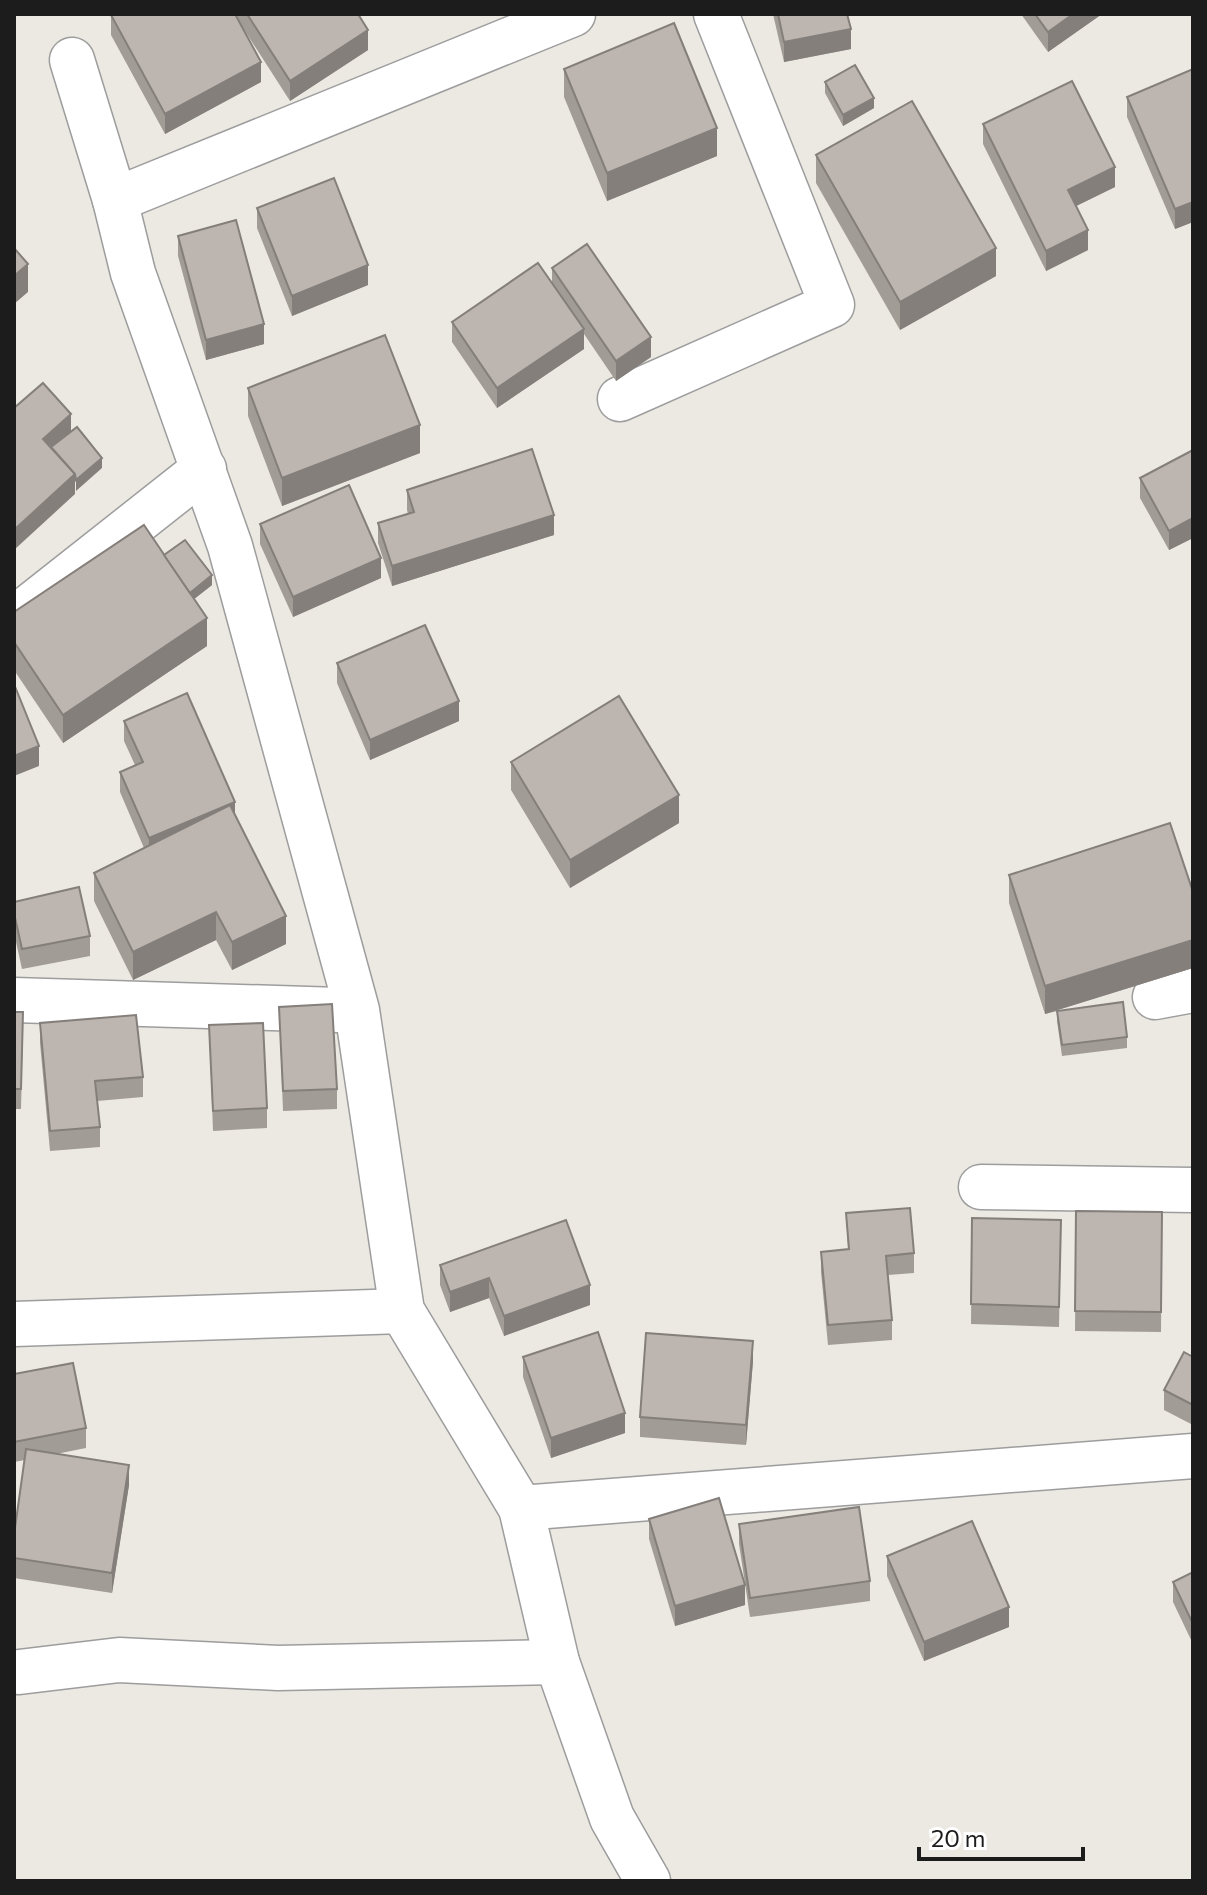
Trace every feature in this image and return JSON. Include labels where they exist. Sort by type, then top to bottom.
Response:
[{"type":"street","points":[[115,200],[573,14]]},
{"type":"street","points":[[620,399],[832,305],[716,14]]},
{"type":"street","points":[[72,60],[115,200],[133,273],[204,469],[284,734],[357,1010],[402,1311],[521,1508],[557,1662],[612,1818],[648,1881]]},
{"type":"street","points":[[14,619],[204,469]]},
{"type":"street","points":[[14,1000],[357,1010]]},
{"type":"street","points":[[981,1187],[1193,1190]]},
{"type":"street","points":[[14,1324],[402,1311]]},
{"type":"street","points":[[521,1508],[1193,1456]]},
{"type":"street","points":[[19,1672],[119,1660],[278,1668],[557,1662]]},
{"type":"building","points":[[112,14],[235,14],[261,62],[165,114]]},
{"type":"building","points":[[247,14],[358,14],[368,30],[290,81]]},
{"type":"building","points":[[778,14],[847,14],[851,29],[784,42]]},
{"type":"building","points":[[1035,14],[1073,14],[1048,32]]},
{"type":"building","points":[[674,23],[717,128],[607,173],[564,69]]},
{"type":"building","points":[[855,65],[874,98],[843,115],[825,82]]},
{"type":"building","points":[[1193,69],[1193,202],[1175,209],[1127,97]]},
{"type":"building","points":[[1072,81],[1115,167],[1068,190],[1088,230],[1046,251],[983,124]]},
{"type":"building","points":[[912,101],[996,248],[900,302],[816,155]]},
{"type":"building","points":[[334,178],[368,265],[292,296],[257,208]]},
{"type":"building","points":[[236,220],[264,324],[206,340],[178,236]]},
{"type":"building","points":[[587,244],[651,337],[616,361],[552,268]]},
{"type":"building","points":[[14,248],[28,264],[14,276]]},
{"type":"building","points":[[538,263],[584,329],[497,388],[452,322]]},
{"type":"building","points":[[385,335],[420,425],[282,478],[248,388]]},
{"type":"building","points":[[43,383],[71,414],[43,439],[75,474],[14,530],[14,408]]},
{"type":"building","points":[[77,427],[102,458],[76,480],[75,474],[51,447]]},
{"type":"building","points":[[532,449],[554,515],[392,566],[378,523],[414,512],[407,490]]},
{"type":"building","points":[[1193,450],[1193,518],[1169,531],[1140,478]]},
{"type":"building","points":[[349,485],[381,558],[293,597],[260,524]]},
{"type":"building","points":[[144,525],[207,618],[63,715],[14,642],[14,612]]},
{"type":"building","points":[[185,540],[212,575],[190,593],[164,555]]},
{"type":"building","points":[[425,625],[459,701],[370,740],[337,663]]},
{"type":"building","points":[[14,684],[39,746],[14,756]]},
{"type":"building","points":[[187,693],[235,802],[149,838],[120,772],[143,762],[124,721]]},
{"type":"building","points":[[619,696],[679,795],[570,860],[511,762]]},
{"type":"building","points":[[230,805],[286,916],[232,942],[216,912],[133,952],[94,873]]},
{"type":"building","points":[[1170,823],[1193,892],[1193,940],[1045,986],[1009,875]]},
{"type":"building","points":[[79,887],[90,936],[22,949],[14,902]]},
{"type":"building","points":[[1123,1002],[1127,1037],[1062,1045],[1057,1011]]},
{"type":"building","points":[[332,1004],[337,1089],[283,1091],[279,1007]]},
{"type":"building","points":[[14,1012],[23,1012],[21,1089],[14,1089]]},
{"type":"building","points":[[136,1015],[143,1077],[95,1081],[100,1127],[50,1131],[40,1023]]},
{"type":"building","points":[[263,1023],[267,1108],[213,1111],[209,1025]]},
{"type":"building","points":[[910,1208],[914,1253],[886,1256],[892,1320],[828,1325],[821,1252],[849,1249],[846,1213]]},
{"type":"building","points":[[1076,1211],[1162,1212],[1161,1312],[1075,1311]]},
{"type":"building","points":[[972,1218],[1061,1220],[1059,1307],[971,1304]]},
{"type":"building","points":[[566,1220],[590,1285],[504,1316],[489,1278],[450,1292],[440,1265]]},
{"type":"building","points":[[598,1332],[625,1413],[551,1438],[523,1357]]},
{"type":"building","points":[[646,1333],[753,1341],[746,1425],[640,1417]]},
{"type":"building","points":[[1184,1352],[1193,1357],[1193,1405],[1164,1390]]},
{"type":"building","points":[[73,1363],[86,1428],[14,1442],[14,1374]]},
{"type":"building","points":[[26,1449],[129,1465],[112,1573],[14,1558],[14,1535]]},
{"type":"building","points":[[719,1498],[745,1585],[675,1606],[649,1519]]},
{"type":"building","points":[[859,1507],[870,1581],[750,1598],[739,1524]]},
{"type":"building","points":[[972,1521],[1009,1607],[924,1642],[887,1556]]},
{"type":"building","points":[[1193,1572],[1193,1624],[1173,1582]]}]
